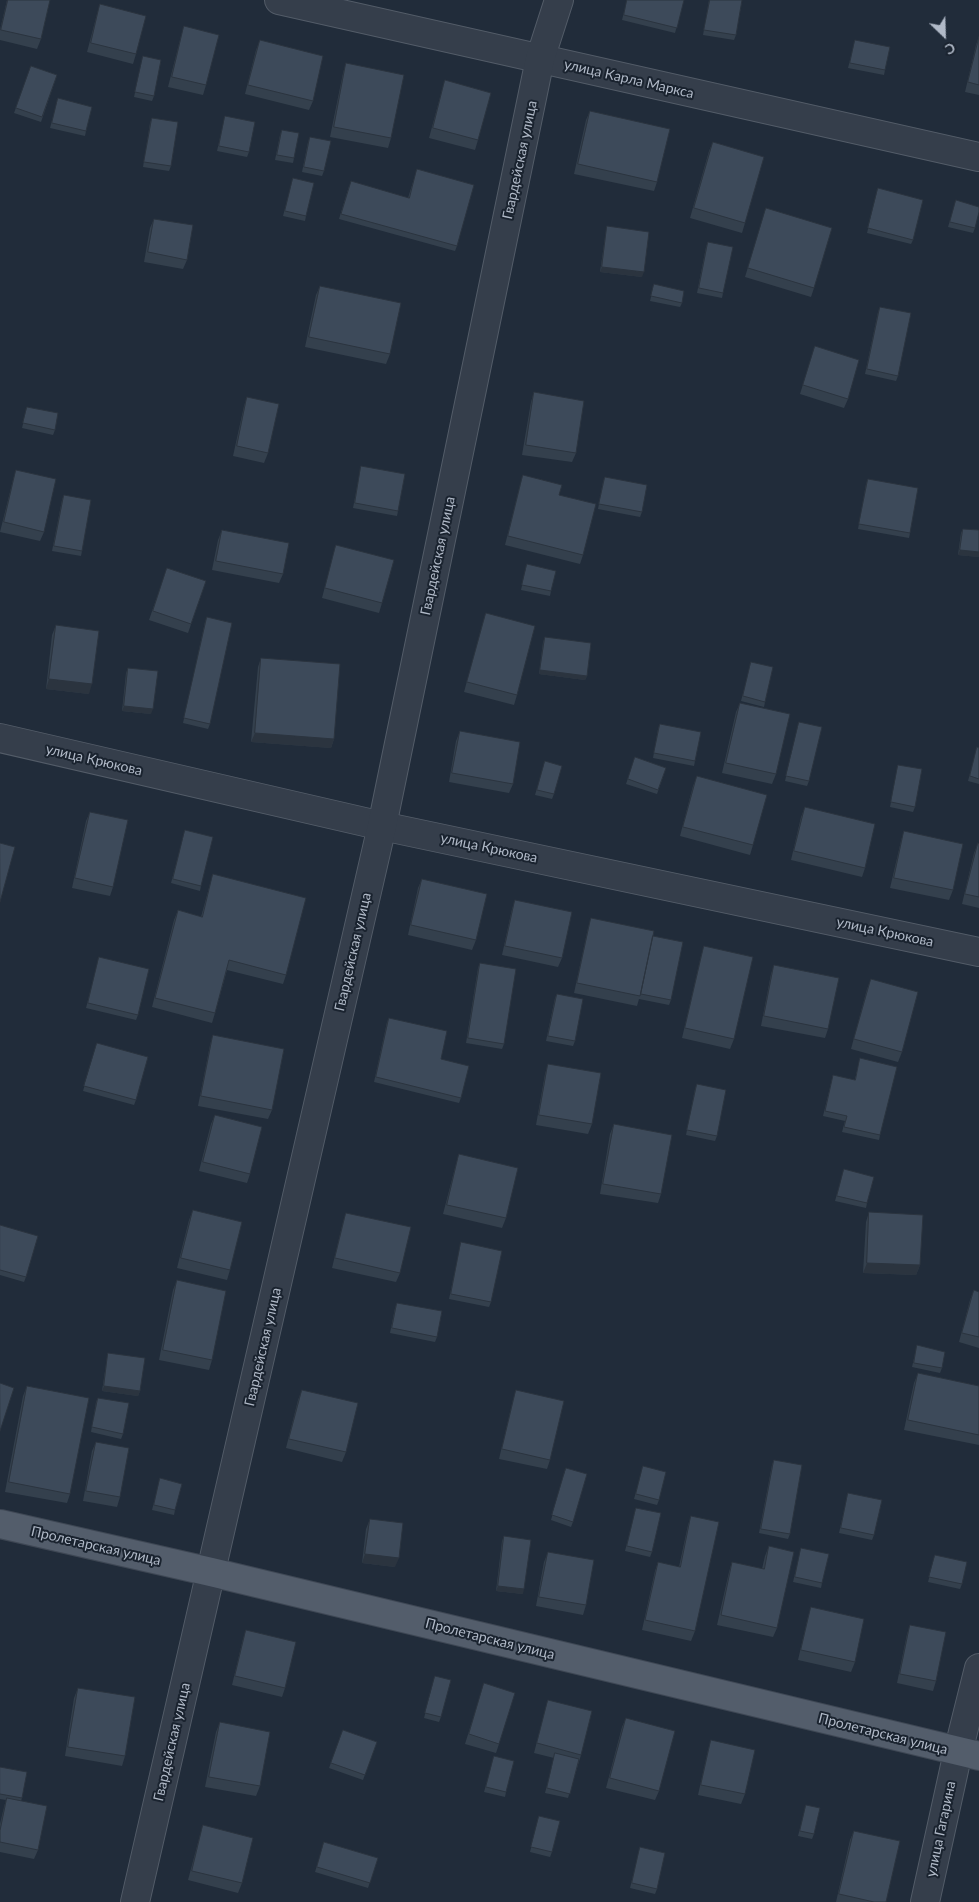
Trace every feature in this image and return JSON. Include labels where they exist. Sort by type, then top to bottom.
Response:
[{"type":"main road","name":"Пролетарская улица","points":[[0,1524],[211,1572],[969,1754]]},
{"type":"street","name":"улица Карла Маркса","points":[[279,0],[979,157]]},
{"type":"street","name":"Гвардейская улица","points":[[135,1902],[382,826],[540,59],[559,0]]},
{"type":"street","name":"улица Крюкова","points":[[0,738],[382,826],[979,952]]},
{"type":"street","name":"улица Гагарина","points":[[925,1902],[969,1754],[979,1668]]},
{"type":"building","points":[[8,0],[50,0],[41,39],[1,30]]},
{"type":"building","points":[[627,0],[684,0],[677,28],[624,15]]},
{"type":"building","points":[[710,0],[742,0],[736,35],[704,30]]},
{"type":"building","points":[[100,4],[146,16],[136,54],[91,43]]},
{"type":"building","points":[[184,26],[219,35],[206,85],[172,77]]},
{"type":"building","points":[[979,37],[979,85],[968,82]]},
{"type":"building","points":[[260,40],[323,56],[313,101],[248,85]]},
{"type":"building","points":[[855,40],[890,47],[885,70],[850,63]]},
{"type":"building","points":[[143,56],[161,60],[154,96],[135,92]]},
{"type":"building","points":[[346,63],[404,75],[391,138],[334,127]]},
{"type":"building","points":[[31,66],[57,75],[42,117],[16,108]]},
{"type":"building","points":[[445,80],[491,93],[478,140],[433,128]]},
{"type":"building","points":[[58,98],[92,107],[86,131],[52,123]]},
{"type":"building","points":[[590,111],[670,129],[657,182],[578,164]]},
{"type":"building","points":[[225,116],[255,122],[249,152],[219,146]]},
{"type":"building","points":[[152,118],[178,122],[171,166],[144,162]]},
{"type":"building","points":[[282,130],[299,133],[294,158],[277,155]]},
{"type":"building","points":[[310,137],[331,141],[324,171],[304,167]]},
{"type":"building","points":[[713,142],[764,157],[745,223],[694,208]]},
{"type":"building","points":[[417,169],[474,185],[457,246],[341,214],[351,181],[409,198]]},
{"type":"building","points":[[293,178],[314,183],[306,216],[285,211]]},
{"type":"building","points":[[878,188],[923,200],[913,240],[868,228]]},
{"type":"building","points":[[956,200],[979,207],[975,228],[950,222]]},
{"type":"building","points":[[766,208],[832,228],[814,288],[748,268]]},
{"type":"building","points":[[154,219],[193,225],[187,260],[148,252]]},
{"type":"building","points":[[607,226],[649,232],[644,272],[602,267]]},
{"type":"building","points":[[708,242],[733,247],[723,293],[699,288]]},
{"type":"building","points":[[654,284],[684,291],[682,303],[651,296]]},
{"type":"building","points":[[320,286],[401,303],[390,354],[309,337]]},
{"type":"building","points":[[880,307],[911,313],[898,376],[867,369]]},
{"type":"building","points":[[815,346],[859,360],[848,399],[803,385]]},
{"type":"building","points":[[534,392],[584,401],[576,453],[526,445]]},
{"type":"building","points":[[247,397],[279,404],[268,453],[237,446]]},
{"type":"building","points":[[27,407],[58,413],[55,430],[23,423]]},
{"type":"building","points":[[361,466],[405,474],[398,511],[355,503]]},
{"type":"building","points":[[16,470],[56,479],[44,532],[4,522]]},
{"type":"building","points":[[523,475],[562,485],[559,495],[596,504],[583,555],[508,536]]},
{"type":"building","points":[[605,477],[647,485],[642,512],[599,504]]},
{"type":"building","points":[[868,479],[918,488],[910,533],[859,524]]},
{"type":"building","points":[[64,495],[91,500],[82,551],[54,546]]},
{"type":"building","points":[[963,529],[979,530],[979,552],[960,550]]},
{"type":"building","points":[[222,530],[289,543],[283,574],[216,561]]},
{"type":"building","points":[[336,545],[394,560],[382,603],[325,588]]},
{"type":"building","points":[[527,564],[556,571],[551,591],[522,585]]},
{"type":"building","points":[[167,568],[206,581],[191,624],[153,611]]},
{"type":"building","points":[[486,613],[535,626],[517,695],[467,682]]},
{"type":"building","points":[[207,617],[232,623],[210,724],[184,718]]},
{"type":"building","points":[[56,625],[99,631],[92,684],[49,679]]},
{"type":"building","points":[[545,637],[591,643],[587,676],[540,670]]},
{"type":"building","points":[[261,658],[340,664],[334,739],[255,733]]},
{"type":"building","points":[[751,662],[773,667],[765,702],[743,696]]},
{"type":"building","points":[[128,668],[158,671],[153,709],[124,706]]},
{"type":"building","points":[[740,703],[790,714],[776,774],[726,763]]},
{"type":"building","points":[[799,722],[822,727],[809,781],[786,776]]},
{"type":"building","points":[[660,724],[701,732],[695,761],[654,753]]},
{"type":"building","points":[[460,731],[520,742],[513,784],[452,773]]},
{"type":"building","points":[[977,747],[979,748],[979,779],[970,776]]},
{"type":"building","points":[[635,757],[666,768],[658,790],[628,779]]},
{"type":"building","points":[[545,761],[562,766],[554,794],[537,790]]},
{"type":"building","points":[[898,765],[922,769],[915,807],[891,802]]},
{"type":"building","points":[[697,776],[767,795],[753,845],[683,827]]},
{"type":"building","points":[[805,807],[875,824],[865,868],[794,851]]},
{"type":"building","points":[[90,812],[128,820],[113,887],[75,878]]},
{"type":"building","points":[[185,830],[213,837],[201,886],[173,879]]},
{"type":"building","points":[[904,831],[963,844],[953,890],[894,878]]},
{"type":"building","points":[[0,843],[15,847],[0,902]]},
{"type":"building","points":[[979,844],[979,897],[965,894]]},
{"type":"building","points":[[213,874],[306,898],[286,975],[229,960],[215,1013],[155,998],[178,910],[202,917]]},
{"type":"building","points":[[422,879],[487,894],[476,940],[411,925]]},
{"type":"building","points":[[515,900],[572,912],[562,958],[505,946]]},
{"type":"building","points":[[591,918],[654,931],[640,996],[577,983]]},
{"type":"building","points":[[653,936],[683,942],[671,1000],[641,994]]},
{"type":"building","points":[[704,946],[753,957],[734,1039],[685,1028]]},
{"type":"building","points":[[99,957],[149,969],[138,1015],[88,1003]]},
{"type":"building","points":[[480,963],[516,969],[504,1044],[468,1038]]},
{"type":"building","points":[[774,965],[839,978],[828,1029],[764,1016]]},
{"type":"building","points":[[871,979],[918,992],[902,1052],[854,1039]]},
{"type":"building","points":[[557,994],[583,999],[575,1041],[548,1036]]},
{"type":"building","points":[[389,1018],[447,1031],[441,1059],[469,1066],[461,1098],[376,1077]]},
{"type":"building","points":[[213,1035],[284,1049],[272,1110],[201,1096]]},
{"type":"building","points":[[97,1043],[148,1057],[136,1100],[84,1086]]},
{"type":"building","points":[[860,1058],[897,1067],[880,1135],[844,1127],[847,1116],[825,1111],[833,1075],[855,1080]]},
{"type":"building","points":[[548,1064],[601,1073],[592,1124],[539,1115]]},
{"type":"building","points":[[697,1084],[726,1090],[717,1136],[687,1130]]},
{"type":"building","points":[[215,1115],[262,1127],[250,1174],[203,1162]]},
{"type":"building","points":[[614,1124],[672,1135],[661,1194],[603,1184]]},
{"type":"building","points":[[459,1154],[518,1168],[506,1218],[447,1205]]},
{"type":"building","points":[[844,1169],[874,1177],[867,1203],[837,1196]]},
{"type":"building","points":[[193,1210],[242,1222],[230,1270],[181,1258]]},
{"type":"building","points":[[869,1212],[923,1215],[920,1265],[867,1263]]},
{"type":"building","points":[[346,1213],[411,1227],[400,1273],[335,1258]]},
{"type":"building","points":[[0,1225],[38,1236],[26,1277],[0,1270]]},
{"type":"building","points":[[461,1242],[502,1251],[491,1302],[451,1294]]},
{"type":"building","points":[[177,1280],[226,1291],[212,1360],[163,1350]]},
{"type":"building","points":[[974,1290],[979,1292],[979,1337],[962,1333]]},
{"type":"building","points":[[397,1303],[442,1311],[437,1337],[392,1328]]},
{"type":"building","points":[[917,1345],[945,1352],[942,1368],[914,1363]]},
{"type":"building","points":[[108,1353],[145,1358],[140,1391],[104,1386]]},
{"type":"building","points":[[918,1373],[979,1386],[979,1435],[908,1420]]},
{"type":"building","points":[[0,1383],[14,1388],[0,1431]]},
{"type":"building","points":[[27,1386],[89,1398],[70,1494],[9,1482]]},
{"type":"building","points":[[302,1390],[358,1403],[346,1452],[289,1439]]},
{"type":"building","points":[[516,1390],[564,1401],[550,1460],[502,1449]]},
{"type":"building","points":[[98,1398],[129,1403],[123,1434],[92,1427]]},
{"type":"building","points":[[96,1442],[129,1448],[120,1497],[86,1491]]},
{"type":"building","points":[[774,1460],[802,1465],[790,1534],[761,1529]]},
{"type":"building","points":[[643,1466],[666,1472],[659,1500],[636,1494]]},
{"type":"building","points":[[566,1468],[587,1474],[573,1522],[552,1515]]},
{"type":"building","points":[[160,1478],[182,1484],[175,1510],[154,1505]]},
{"type":"building","points":[[848,1493],[882,1500],[874,1535],[841,1528]]},
{"type":"building","points":[[636,1508],[661,1513],[652,1552],[627,1546]]},
{"type":"building","points":[[691,1516],[719,1522],[695,1631],[645,1620],[658,1562],[680,1567]]},
{"type":"building","points":[[370,1519],[403,1523],[399,1558],[365,1554]]},
{"type":"building","points":[[504,1536],[531,1540],[524,1589],[498,1586]]},
{"type":"building","points":[[769,1546],[794,1552],[777,1628],[721,1615],[732,1562],[764,1569]]},
{"type":"building","points":[[801,1548],[829,1554],[822,1583],[795,1577]]},
{"type":"building","points":[[548,1552],[594,1560],[586,1605],[539,1597]]},
{"type":"building","points":[[935,1555],[967,1562],[962,1584],[929,1577]]},
{"type":"building","points":[[811,1607],[864,1619],[855,1662],[801,1650]]},
{"type":"building","points":[[910,1625],[946,1632],[936,1681],[900,1674]]},
{"type":"building","points":[[246,1630],[296,1642],[285,1688],[235,1676]]},
{"type":"building","points":[[435,1676],[451,1680],[441,1717],[425,1713]]},
{"type":"building","points":[[484,1683],[515,1693],[499,1744],[469,1734]]},
{"type":"building","points":[[78,1688],[135,1697],[125,1756],[68,1747]]},
{"type":"building","points":[[548,1700],[592,1711],[581,1755],[537,1743]]},
{"type":"building","points":[[626,1718],[675,1731],[659,1791],[610,1778]]},
{"type":"building","points":[[220,1722],[270,1732],[260,1786],[209,1777]]},
{"type":"building","points":[[343,1730],[377,1742],[365,1775],[331,1763]]},
{"type":"building","points":[[711,1740],[755,1750],[745,1794],[701,1785]]},
{"type":"building","points":[[555,1753],[579,1759],[570,1794],[547,1788]]},
{"type":"building","points":[[494,1756],[514,1761],[506,1792],[486,1787]]},
{"type":"building","points":[[0,1767],[27,1772],[22,1798],[0,1794]]},
{"type":"building","points":[[7,1798],[47,1806],[38,1850],[0,1842],[0,1831]]},
{"type":"building","points":[[806,1805],[820,1808],[814,1834],[800,1831]]},
{"type":"building","points":[[539,1816],[560,1821],[552,1852],[531,1847]]},
{"type":"building","points":[[203,1825],[253,1838],[242,1883],[192,1871]]},
{"type":"building","points":[[854,1831],[900,1841],[886,1902],[874,1902],[839,1894]]},
{"type":"building","points":[[324,1842],[378,1858],[370,1883],[317,1867]]},
{"type":"building","points":[[640,1847],[665,1853],[657,1889],[632,1883]]}]
